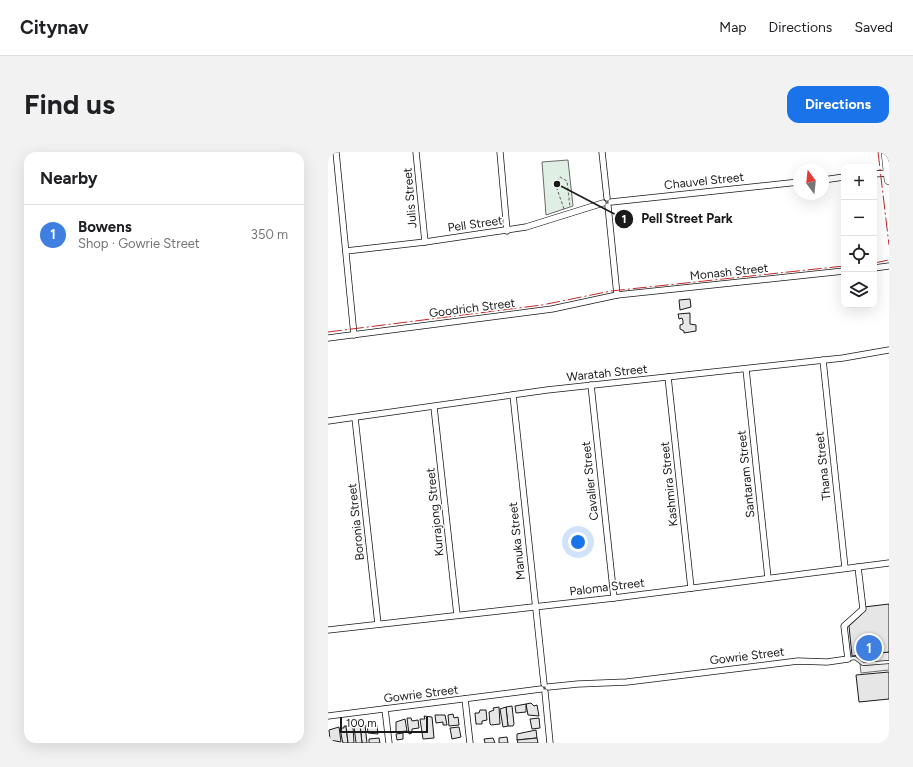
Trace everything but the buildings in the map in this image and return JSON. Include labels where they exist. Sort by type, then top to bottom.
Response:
[{"type":"highway","points":[[886,152],[889,176]]},
{"type":"street","points":[[336,152],[354,335]]},
{"type":"street","name":"Julis Street","points":[[416,152],[425,242]]},
{"type":"street","points":[[500,152],[507,231]]},
{"type":"street","points":[[602,152],[617,295]]},
{"type":"street","points":[[877,174],[889,176]]},
{"type":"street","points":[[829,179],[841,177]]},
{"type":"street","name":"Chauvel Street","points":[[607,202],[793,183]]},
{"type":"street","name":"Pell Street","points":[[346,251],[507,231],[526,227],[607,202]]},
{"type":"street","points":[[877,268],[889,266]]},
{"type":"street","name":"Monash Street","points":[[617,295],[841,271]]},
{"type":"street","name":"Goodrich Street","points":[[328,338],[552,309],[617,295]]},
{"type":"street","name":"Waratah Street","points":[[328,421],[591,385],[823,360],[889,350]]},
{"type":"street","name":"Thana Street","points":[[823,360],[845,568]]},
{"type":"street","name":"Santaram Street","points":[[746,369],[768,578]]},
{"type":"street","name":"Kashmira Street","points":[[668,377],[691,588]]},
{"type":"street","name":"Cavalier Street","points":[[591,385],[614,598]]},
{"type":"street","name":"Manuka Street","points":[[513,395],[550,743]]},
{"type":"street","name":"Kurrajong Street","points":[[434,407],[457,615]]},
{"type":"street","name":"Boronia Street","points":[[355,418],[378,624]]},
{"type":"street","name":"Paloma Street","points":[[328,630],[614,598],[889,563]]},
{"type":"street","points":[[848,659],[844,626],[863,609],[858,567]]},
{"type":"street","name":"Gowrie Street","points":[[328,716],[578,684],[627,682],[798,661],[827,662],[848,659]]},
{"type":"street","points":[[465,699],[470,743]]},
{"type":"street","points":[[385,709],[389,743]]},
{"type":"lane","points":[[848,659],[855,658],[863,664],[889,662]]},
{"type":"path","points":[[564,209],[558,196],[555,183],[560,177],[567,181],[570,207]]},
{"type":"path","points":[[563,204],[569,202]]},
{"type":"green space","points":[[568,160],[573,206],[546,215],[542,162]]},
{"type":"shaded area","points":[[889,652],[889,670],[861,673],[859,655]]},
{"type":"power","points":[[878,152],[889,245]]},
{"type":"power","points":[[877,262],[889,260]]},
{"type":"power","points":[[328,332],[542,305],[611,291],[841,266]]},
{"type":"place","name":"Pell Street Park","points":[[557,184]]},
{"type":"place","name":"Bowens","points":[[869,648]]}]
